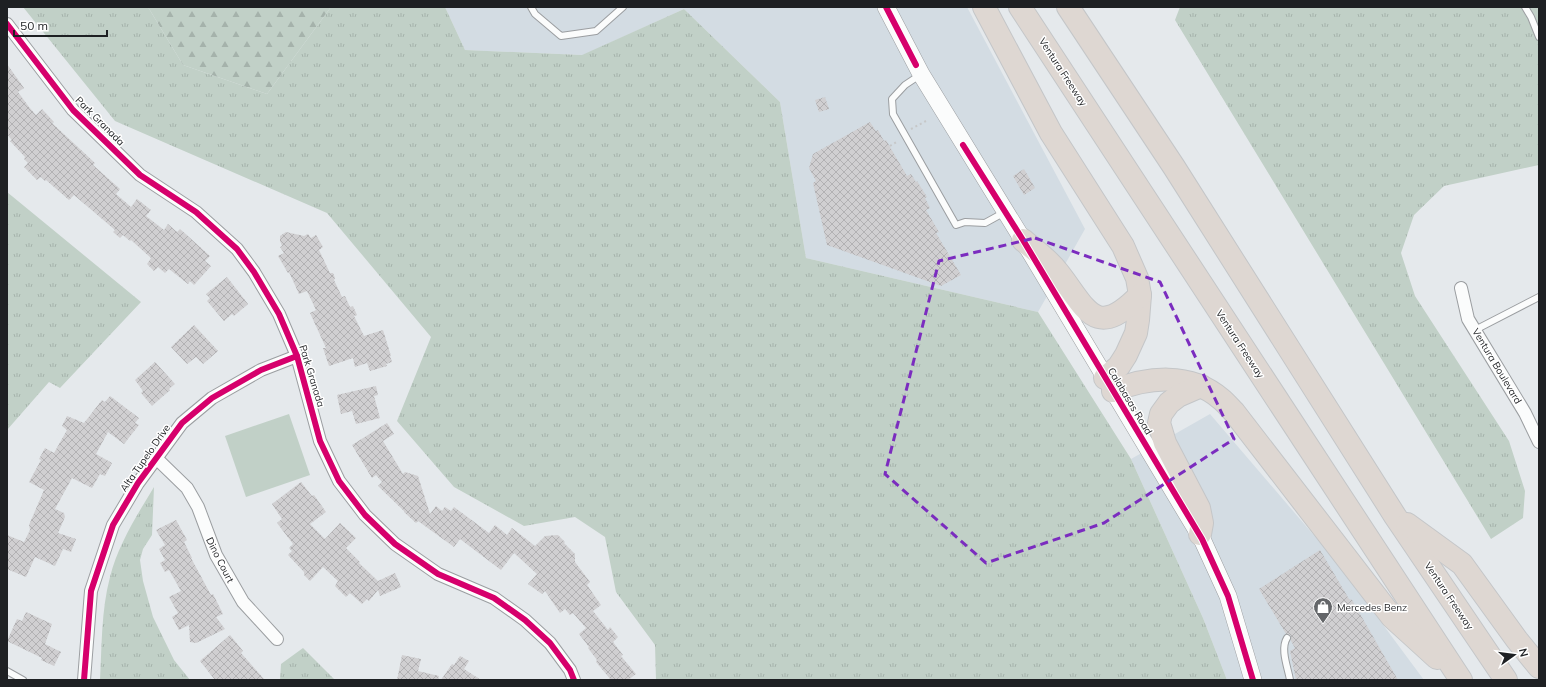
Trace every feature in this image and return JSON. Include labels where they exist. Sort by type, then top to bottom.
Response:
[{"type":"highway","points":[[984,7],[1051,133],[1123,246],[1137,278],[1140,294],[1136,333],[1126,355],[1109,385]]},
{"type":"highway","name":"Ventura Freeway","points":[[1020,7],[1460,680]]},
{"type":"highway","name":"Ventura Freeway","points":[[1068,7],[1174,167],[1395,516],[1506,680]]},
{"type":"highway","points":[[1023,240],[1056,270],[1080,304],[1094,316],[1106,318],[1116,315],[1126,309],[1140,294]]},
{"type":"highway","points":[[1109,385],[1131,384],[1144,380],[1180,380],[1201,386],[1220,398],[1234,412],[1392,617],[1460,680]]},
{"type":"highway","points":[[1200,534],[1202,523],[1199,508],[1165,444],[1159,423],[1161,414],[1169,403],[1178,396],[1201,386]]},
{"type":"highway","points":[[1395,516],[1462,564],[1539,667]]},
{"type":"main road","name":"Calabasas Road","points":[[886,7],[920,74],[1023,240],[1200,534],[1228,596],[1253,680]]},
{"type":"street","name":"Park Granada","points":[[7,24],[78,115],[140,175],[196,212],[237,250],[254,272],[279,314],[297,356],[320,441],[339,481],[365,515],[395,544],[438,574],[494,598],[525,620],[550,643],[570,670],[574,680]]},
{"type":"street","name":"Ventura Boulevard","points":[[1461,288],[1468,319],[1525,413],[1539,442]]},
{"type":"street","name":"Alta Tupelo Drive","points":[[84,680],[92,591],[113,525],[138,483],[182,423],[212,398],[261,370],[297,356]]},
{"type":"street","name":"Dino Court","points":[[156,458],[188,488],[198,507],[216,555],[243,602],[277,639]]},
{"type":"lane","points":[[531,7],[535,14],[561,36],[596,31],[623,7]]},
{"type":"lane","points":[[1525,7],[1539,36]]},
{"type":"lane","points":[[920,74],[905,85],[892,99],[893,114],[956,225],[965,222],[985,223],[1005,212]]},
{"type":"lane","points":[[1474,330],[1539,297]]},
{"type":"lane","points":[[1287,638],[1284,644],[1284,650],[1290,680]]},
{"type":"lane","points":[[7,672],[22,680]]},
{"type":"highlighted area","points":[[1035,238],[1160,282],[1234,439],[1104,523],[986,563],[885,474],[939,261]]},
{"type":"shaded area","points":[[445,7],[967,7],[1085,229],[1038,312],[806,258],[780,102],[684,9],[583,55],[465,50]]},
{"type":"shaded area","points":[[1210,414],[1335,560],[1424,680],[1227,680],[1203,618],[1131,459]]},
{"type":"green space","points":[[23,7],[148,7],[183,65],[267,94],[331,7],[445,7],[465,50],[582,55],[684,9],[780,102],[806,258],[1038,312],[1131,459],[1203,618],[1227,680],[656,680],[655,645],[616,592],[605,537],[575,517],[524,526],[454,487],[397,421],[431,337],[327,213],[115,121]]},
{"type":"green space","points":[[148,7],[331,7],[267,94],[183,65]]},
{"type":"green space","points":[[1180,7],[1539,7],[1539,165],[1444,186],[1414,215],[1401,253],[1415,296],[1509,441],[1525,491],[1523,518],[1491,539],[1175,20]]},
{"type":"green space","points":[[7,192],[141,302],[60,388],[49,382],[7,430]]},
{"type":"green space","points":[[289,414],[310,475],[246,497],[225,436]]},
{"type":"green space","points":[[154,487],[152,535],[143,549],[140,560],[143,581],[153,617],[174,660],[190,680],[100,680],[103,616],[113,565],[135,519]]},
{"type":"green space","points":[[303,648],[335,680],[280,680],[281,664]]},
{"type":"building","points":[[7,64],[24,88],[18,92],[29,107],[36,115],[42,109],[54,122],[52,123],[95,163],[93,165],[120,189],[116,194],[131,207],[137,199],[151,210],[146,216],[164,230],[168,224],[177,232],[180,229],[210,256],[205,261],[211,266],[194,285],[190,281],[188,284],[169,269],[165,273],[158,267],[154,271],[147,264],[151,258],[131,240],[130,241],[123,235],[120,238],[113,232],[115,230],[74,195],[69,200],[46,180],[45,181],[41,177],[37,180],[24,167],[28,163],[24,159],[25,157],[10,141],[12,140],[7,134]]},
{"type":"building","points":[[825,97],[829,109],[819,112],[815,100]]},
{"type":"building","points":[[870,122],[876,131],[878,130],[884,141],[886,140],[907,176],[911,174],[927,197],[925,198],[930,208],[926,210],[939,232],[936,233],[961,275],[941,286],[827,245],[813,183],[816,181],[809,168],[813,154]]},
{"type":"building","points":[[1024,169],[1035,188],[1024,195],[1013,176]]},
{"type":"building","points":[[286,232],[304,236],[308,234],[311,238],[316,235],[323,247],[319,250],[330,273],[333,273],[335,278],[334,280],[342,297],[345,296],[350,307],[353,306],[357,315],[354,316],[364,336],[383,330],[392,362],[386,364],[387,366],[370,371],[367,363],[355,367],[353,358],[329,366],[323,348],[326,348],[310,313],[316,310],[307,291],[299,294],[289,272],[288,273],[278,256],[284,253],[280,247],[282,246],[280,236]]},
{"type":"building","points":[[227,277],[248,304],[234,316],[232,314],[224,321],[207,301],[210,298],[206,294]]},
{"type":"building","points":[[194,325],[218,351],[203,364],[196,357],[187,364],[171,347]]},
{"type":"building","points":[[155,362],[175,384],[152,406],[141,393],[143,391],[135,380]]},
{"type":"building","points":[[376,386],[378,395],[374,396],[380,418],[356,424],[352,411],[341,414],[337,395]]},
{"type":"building","points":[[110,396],[139,418],[135,423],[139,425],[124,444],[108,432],[96,454],[112,463],[105,476],[100,474],[92,488],[72,478],[55,509],[64,513],[65,517],[58,533],[76,539],[71,552],[63,549],[55,566],[35,557],[26,577],[7,569],[7,535],[24,542],[30,530],[29,525],[44,490],[29,482],[41,460],[39,459],[45,448],[54,453],[67,430],[62,426],[67,416],[84,423],[102,400],[105,402]]},
{"type":"building","points":[[387,423],[394,434],[383,441],[403,474],[405,472],[418,476],[430,514],[436,506],[442,511],[445,507],[451,511],[454,507],[489,533],[495,525],[507,535],[512,528],[535,546],[545,536],[558,535],[565,542],[564,543],[575,554],[575,562],[590,582],[587,585],[601,605],[593,611],[608,630],[610,627],[618,637],[613,642],[623,655],[621,656],[636,674],[628,680],[611,680],[596,662],[597,660],[579,634],[586,628],[573,613],[570,615],[565,609],[560,613],[545,591],[542,594],[528,584],[537,574],[514,553],[501,570],[460,539],[454,547],[418,521],[416,523],[378,486],[382,482],[376,475],[372,478],[352,445]]},
{"type":"building","points":[[301,482],[312,496],[314,495],[326,512],[310,524],[325,539],[340,523],[356,538],[346,548],[360,562],[359,563],[378,581],[395,573],[401,587],[380,596],[378,590],[369,601],[367,599],[362,604],[350,593],[346,597],[335,586],[338,581],[323,567],[310,581],[304,575],[304,572],[288,555],[292,551],[289,548],[293,544],[277,523],[282,519],[272,504]]},
{"type":"building","points":[[176,520],[187,540],[184,542],[191,558],[211,595],[213,594],[223,614],[216,617],[225,629],[196,643],[190,642],[189,625],[179,630],[172,617],[178,613],[169,597],[181,591],[169,570],[165,572],[160,563],[165,560],[159,549],[165,545],[156,530]]},
{"type":"building","name":"Mercedes Benz","points":[[1320,550],[1349,599],[1352,600],[1398,680],[1296,680],[1290,651],[1295,648],[1291,641],[1291,636],[1286,634],[1259,589]]},
{"type":"building","points":[[26,612],[52,624],[45,644],[61,652],[54,666],[41,660],[42,658],[7,641],[17,619],[22,621]]},
{"type":"building","points":[[230,635],[243,651],[241,653],[265,680],[215,680],[200,661]]},
{"type":"building","points":[[402,655],[421,659],[418,671],[439,676],[438,680],[397,680]]},
{"type":"building","points":[[460,656],[469,661],[464,669],[481,680],[441,680],[452,664],[454,665]]},
{"type":"cycle path","points":[[886,7],[916,65]]},
{"type":"cycle path","points":[[7,24],[73,110],[140,175],[196,212],[237,249],[254,272],[279,314],[297,356],[320,441],[339,481],[365,515],[395,544],[438,574],[494,598],[525,620],[550,643],[570,670],[574,680]]},
{"type":"cycle path","points":[[963,145],[1023,240],[1202,539],[1228,596],[1253,680]]},
{"type":"cycle path","points":[[84,680],[91,591],[113,525],[138,483],[182,423],[212,398],[261,370],[297,356]]},
{"type":"place","name":"Mercedes Benz","points":[[1323,624]]}]
